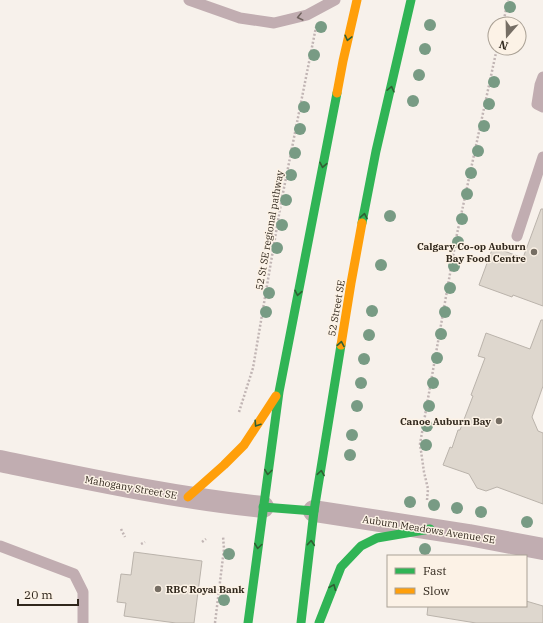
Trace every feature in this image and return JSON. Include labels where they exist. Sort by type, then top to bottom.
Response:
[{"type":"main road","points":[[248,623],[279,392],[343,61],[357,0]]},
{"type":"main road","name":"52 Street SE","points":[[301,623],[314,511],[354,268],[376,151],[411,0]]},
{"type":"main road","points":[[188,497],[244,445],[279,392]]},
{"type":"main road","points":[[263,507],[314,511]]},
{"type":"main road","points":[[319,623],[341,567],[361,546],[377,538],[430,529]]},
{"type":"street","name":"Mahogany Street SE","points":[[0,461],[84,479],[232,504],[263,507]]},
{"type":"street","name":"Auburn Meadows Avenue SE","points":[[314,511],[469,535],[543,550]]},
{"type":"lane","points":[[189,0],[240,18],[274,23],[307,15],[335,0]]},
{"type":"lane","points":[[543,77],[537,104],[543,107]]},
{"type":"lane","points":[[516,236],[543,157]]},
{"type":"lane","points":[[0,546],[74,574],[83,592],[83,623]]},
{"type":"path","points":[[504,16],[508,0]]},
{"type":"path","name":"52 St SE regional pathway","points":[[238,415],[253,368],[281,203],[320,8]]},
{"type":"path","points":[[427,500],[428,489],[420,444],[457,234],[495,56]]},
{"type":"path","points":[[121,529],[125,537]]},
{"type":"path","points":[[215,623],[224,549],[223,536]]},
{"type":"path","points":[[202,542],[206,539]]},
{"type":"path","points":[[141,544],[145,542]]},
{"type":"building","name":"Calgary Co-op Auburn Bay Food Centre","points":[[541,209],[543,209],[543,306],[479,285],[493,247],[523,258]]},
{"type":"building","name":"Canoe Auburn Bay","points":[[541,320],[543,320],[543,386],[532,417],[538,431],[543,433],[543,504],[497,487],[486,491],[477,488],[469,474],[443,465],[450,447],[452,448],[458,430],[460,430],[473,396],[471,395],[485,358],[478,356],[486,333],[530,349]]},
{"type":"building","name":"RBC Royal Bank","points":[[134,552],[202,561],[194,623],[176,623],[124,616],[126,603],[117,602],[121,574],[131,575]]},
{"type":"building","points":[[527,601],[543,606],[543,623],[476,623],[427,615],[428,607],[527,607]]},
{"type":"traffic: fast","points":[[362,223],[376,151],[411,0]]},
{"type":"traffic: fast","points":[[248,623],[279,392],[337,93]]},
{"type":"traffic: fast","points":[[301,623],[314,511],[341,345]]},
{"type":"traffic: fast","points":[[263,507],[314,511]]},
{"type":"traffic: fast","points":[[319,623],[341,567],[361,546],[377,538],[430,529]]},
{"type":"traffic: slow","points":[[337,93],[357,0]]},
{"type":"traffic: slow","points":[[341,345],[362,223]]},
{"type":"traffic: slow","points":[[188,497],[244,445],[276,396]]},
{"type":"place","name":"Calgary Co-op Auburn Bay Food Centre","points":[[534,252]]},
{"type":"place","name":"Canoe Auburn Bay","points":[[499,421]]},
{"type":"place","name":"RBC Royal Bank","points":[[158,589]]}]
